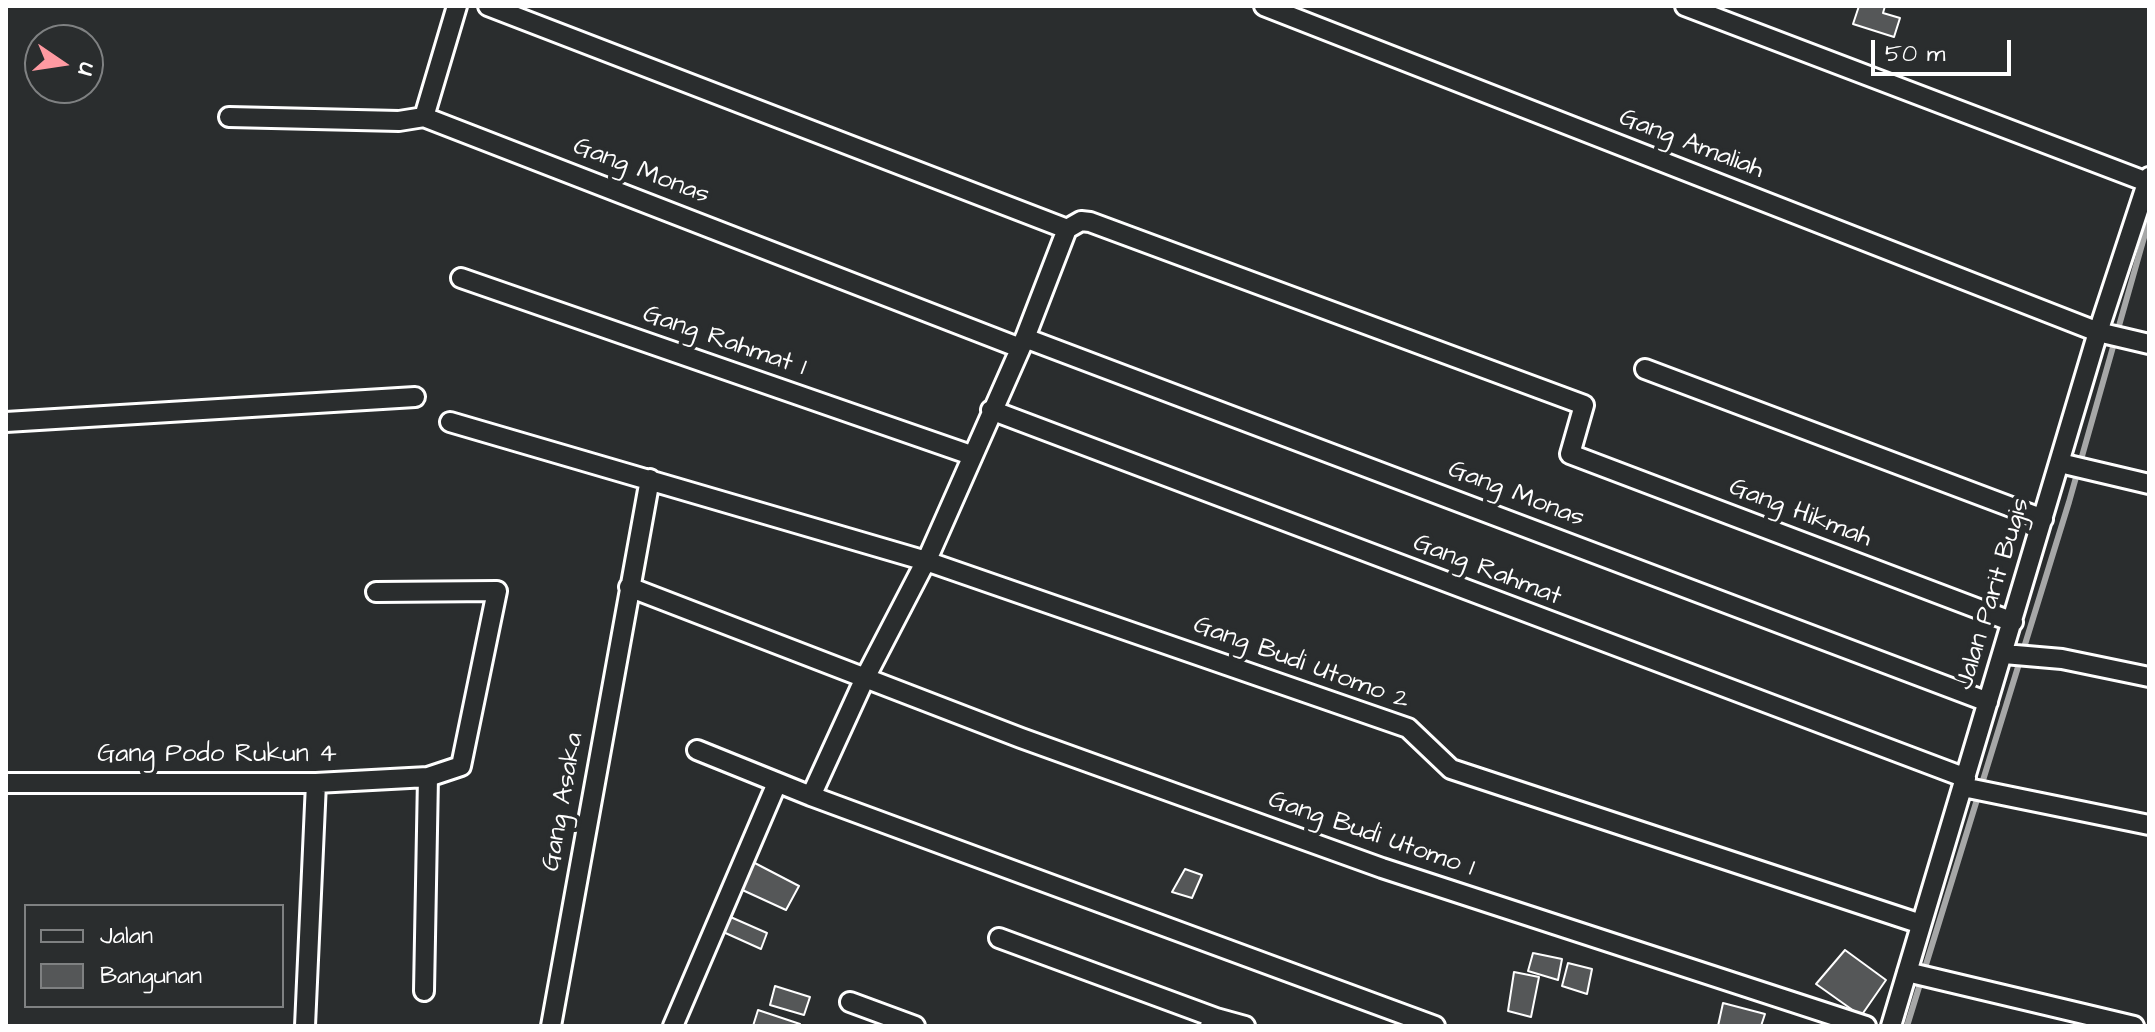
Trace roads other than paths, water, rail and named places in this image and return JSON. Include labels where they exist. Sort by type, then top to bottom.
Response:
[{"type":"street","points":[[424,117],[457,6]]},
{"type":"street","points":[[488,6],[1067,229],[1022,343],[926,561],[865,678],[811,796]]},
{"type":"street","name":"Gang Amaliah","points":[[1264,6],[2099,332],[2149,344]]},
{"type":"street","points":[[1685,6],[2148,180]]},
{"type":"street","name":"Gang Monas","points":[[229,117],[399,121],[424,117],[1988,702]]},
{"type":"street","name":"Jalan Parit Bugis","points":[[1891,1026],[2099,332],[2148,180]]},
{"type":"street","name":"Gang Hikmah","points":[[1067,229],[1081,221],[1090,222],[1584,405],[1570,454],[2013,622]]},
{"type":"street","name":"Gang Rahmat 1","points":[[461,278],[971,455]]},
{"type":"street","points":[[1645,369],[2043,519]]},
{"type":"street","points":[[6,422],[415,397]]},
{"type":"street","name":"Gang Rahmat","points":[[991,410],[1964,782],[2149,825]]},
{"type":"street","name":"Gang Budi Utomo 2","points":[[450,422],[926,561],[1408,728],[1451,769],[1921,924]]},
{"type":"street","points":[[2061,464],[2149,484]]},
{"type":"street","name":"Gang Asaka","points":[[551,1026],[650,479]]},
{"type":"street","name":"Gang Budi Utomo 1","points":[[629,587],[1021,738],[1382,868],[1866,1026]]},
{"type":"street","points":[[376,592],[497,593],[465,760],[456,768],[428,777],[424,991]]},
{"type":"street","points":[[2004,654],[2062,659],[2149,677]]},
{"type":"street","points":[[697,750],[811,796],[1435,1026]]},
{"type":"street","name":"Gang Podo Rukun 4","points":[[6,783],[316,783],[428,777]]},
{"type":"street","points":[[305,1026],[316,783]]},
{"type":"street","points":[[673,1026],[777,783]]},
{"type":"street","points":[[999,938],[1213,1022],[1245,1026]]},
{"type":"street","points":[[1907,972],[2134,1026]]},
{"type":"street","points":[[850,1002],[915,1026]]},
{"type":"waterway","points":[[1907,1026],[2069,502],[2149,220]]}]
